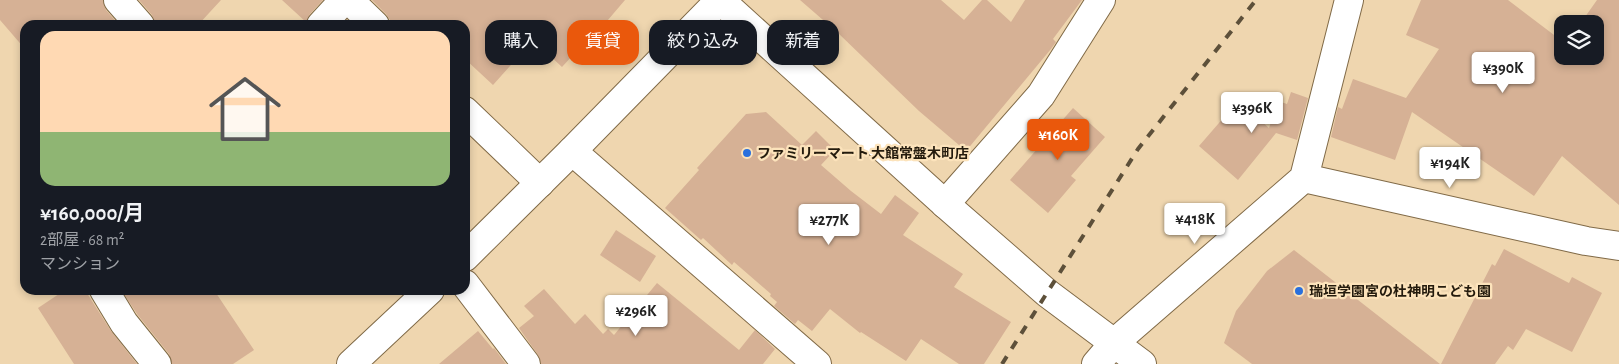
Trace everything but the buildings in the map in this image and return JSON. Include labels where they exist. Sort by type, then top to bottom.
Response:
[{"type":"street","points":[[118,0],[136,20]]},
{"type":"street","points":[[326,20],[344,0]]},
{"type":"street","points":[[349,0],[370,20]]},
{"type":"street","points":[[470,252],[720,0],[945,204],[1047,293],[1142,364]]},
{"type":"street","points":[[945,204],[1041,95],[1101,0]]},
{"type":"street","points":[[1096,364],[1114,343],[1304,178],[1350,0]]},
{"type":"street","points":[[470,116],[540,182]]},
{"type":"street","points":[[572,151],[817,364]]},
{"type":"street","points":[[1304,178],[1586,241],[1619,246]]},
{"type":"street","points":[[1586,241],[1619,262]]},
{"type":"street","points":[[470,291],[526,364]]},
{"type":"street","points":[[107,295],[124,323],[157,364]]},
{"type":"street","points":[[351,364],[425,295]]},
{"type":"railway","points":[[1002,364],[1138,149],[1256,0]]},
{"type":"place","name":"ファミリーマート 大館常盤木町店","points":[[747,153]]},
{"type":"place","name":"瑞垣学園宮の杜神明こども園","points":[[1299,291]]}]
